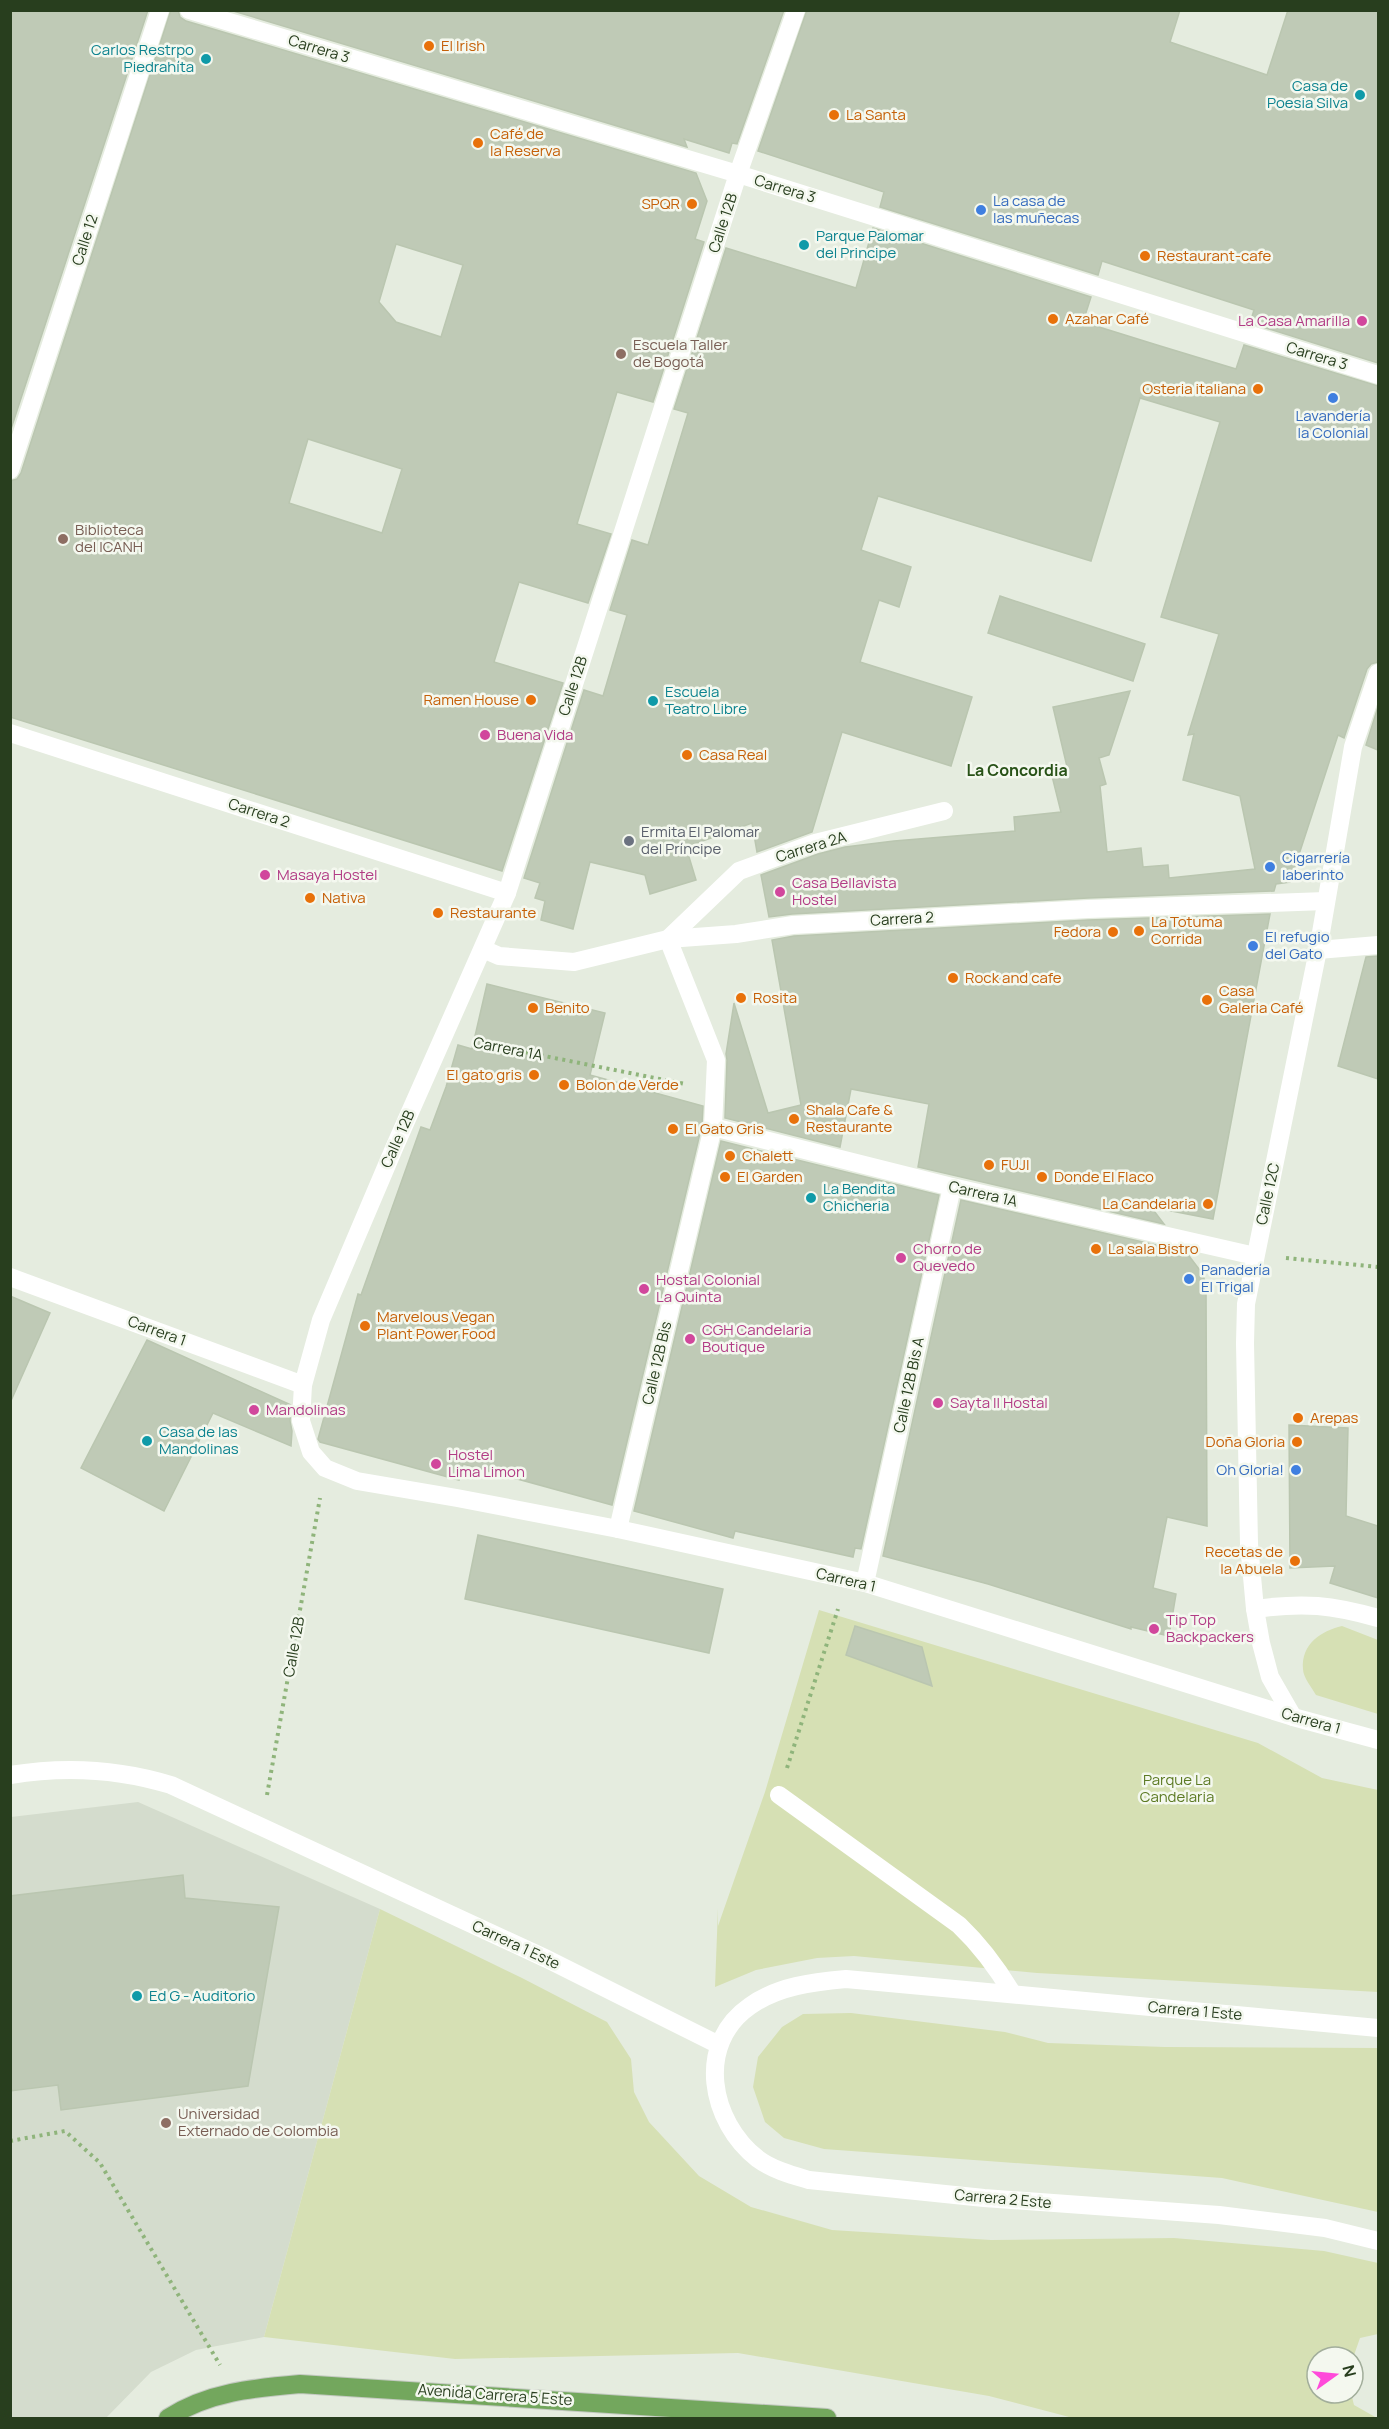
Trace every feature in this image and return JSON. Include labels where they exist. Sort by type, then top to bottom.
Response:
[{"type":"main road","name":"Avenida Carrera 5 Este","points":[[168,2418],[205,2400],[234,2391],[300,2384],[828,2418]]},
{"type":"street","name":"Calle 12","points":[[10,471],[160,10]]},
{"type":"street","name":"Carrera 3","points":[[189,10],[738,174],[1378,375]]},
{"type":"street","name":"Calle 12B","points":[[311,1452],[301,1421],[303,1386],[326,1310],[507,893],[738,174],[796,10]]},
{"type":"street","name":"Calle 12C","points":[[1293,1717],[1270,1677],[1255,1610],[1249,1544],[1246,1304],[1318,950],[1353,747],[1378,673]]},
{"type":"street","name":"Carrera 2","points":[[10,733],[507,893]]},
{"type":"street","name":"Carrera 2A","points":[[668,939],[739,871],[815,843],[944,812]]},
{"type":"street","name":"Carrera 2","points":[[483,949],[499,956],[574,962],[668,939],[736,934],[804,925],[1088,909],[1326,901]]},
{"type":"street","name":"Calle 12B Bis","points":[[618,1529],[713,1126],[716,1060],[668,939]]},
{"type":"street","points":[[1318,950],[1378,945]]},
{"type":"street","name":"Carrera 1A","points":[[713,1126],[952,1187],[1255,1256]]},
{"type":"street","name":"Calle 12B Bis A","points":[[856,1581],[952,1187]]},
{"type":"street","name":"Carrera 1","points":[[10,1277],[303,1386]]},
{"type":"street","name":"Carrera 1","points":[[311,1452],[325,1468],[357,1481],[618,1529],[856,1581],[1293,1717],[1378,1740]]},
{"type":"street","points":[[1255,1610],[1301,1604],[1349,1610],[1378,1618]]},
{"type":"street","name":"Carrera 1 Este","points":[[10,1775],[34,1771],[84,1770],[146,1777],[171,1785],[547,1959],[719,2045],[731,2023],[749,2006],[772,1994],[797,1985],[846,1979],[1378,2028]]},
{"type":"street","points":[[779,1795],[959,1925],[994,1962],[1012,1993]]},
{"type":"street","name":"Carrera 2 Este","points":[[719,2045],[714,2067],[715,2092],[724,2114],[740,2140],[759,2160],[784,2173],[809,2180],[914,2191],[1219,2216],[1324,2228],[1378,2241]]},
{"type":"path","name":"Carrera 1A","points":[[444,1036],[713,1090]]},
{"type":"path","points":[[1255,1256],[1378,1267]]},
{"type":"path","name":"Calle 12B","points":[[261,1826],[325,1468]]},
{"type":"path","points":[[779,1795],[856,1581]]},
{"type":"path","points":[[10,2141],[65,2131],[100,2163],[234,2391]]},
{"type":"shaded area","name":"Universidad Externado de Colombia","points":[[138,1802],[380,1909],[264,2337],[196,2350],[151,2372],[106,2418],[11,2418],[11,1817]]},
{"type":"green space","name":"Parque La Candelaria","points":[[819,1610],[1258,1743],[1322,1778],[1378,1790],[1378,1992],[1037,1973],[854,1956],[817,1958],[756,1970],[715,1987],[718,1908],[718,1926],[765,1792]]},
{"type":"green space","points":[[1342,1626],[1378,1640],[1378,1714],[1316,1695],[1304,1675],[1303,1660],[1309,1646],[1320,1635]]},
{"type":"green space","points":[[380,1909],[607,2022],[631,2059],[634,2092],[649,2122],[699,2176],[751,2207],[832,2230],[991,2240],[1174,2238],[1324,2251],[1378,2263],[1378,2334],[1360,2338],[1358,2345],[1305,2345],[1305,2405],[1354,2405],[1377,2418],[1073,2418],[989,2396],[738,2353],[455,2359],[264,2337]]},
{"type":"green space","points":[[851,2013],[1005,2032],[1048,2043],[1165,2047],[1378,2048],[1378,2212],[1222,2178],[824,2149],[784,2138],[765,2122],[753,2087],[758,2057],[782,2027],[803,2014]]},
{"type":"building","points":[[10,10],[148,10],[10,432]]},
{"type":"building","points":[[171,10],[178,10],[180,17],[186,21],[696,173],[707,201],[695,239],[704,242],[653,402],[617,392],[577,524],[611,534],[588,603],[519,582],[494,662],[563,683],[502,871],[10,717],[10,481],[17,479],[21,473]],"holes":[[[396,244],[463,265],[441,337],[396,322],[379,302]],[[308,439],[402,469],[382,533],[289,503]]]},
{"type":"building","points":[[230,10],[784,10],[737,144],[732,143],[729,153],[684,139],[687,147]]},
{"type":"building","points":[[807,10],[1180,10],[1170,42],[1267,75],[1288,10],[1378,10],[1378,363],[1250,323],[1254,310],[1102,261],[1098,275],[880,207],[884,192],[758,151]]},
{"type":"building","points":[[873,228],[1091,297],[1083,322],[1236,369],[1244,345],[1378,386],[1378,662],[1371,664],[1367,669],[1344,738],[1338,735],[1290,882],[1276,884],[1274,891],[1088,898],[769,917],[761,875],[818,854],[845,847],[894,841],[1015,831],[1014,817],[1061,812],[1052,776],[1068,771],[1053,707],[1130,691],[1109,755],[1099,758],[1106,784],[1100,786],[1107,852],[1141,848],[1143,867],[1168,865],[1169,878],[1255,869],[1240,796],[1183,780],[1194,734],[1188,735],[1219,634],[1161,617],[1220,422],[1140,398],[1091,561],[878,496],[861,550],[911,567],[899,607],[879,600],[860,662],[972,697],[951,766],[842,732],[812,832],[757,852],[752,823],[686,847],[696,880],[650,894],[645,875],[590,862],[573,929],[541,920],[545,901],[535,898],[540,883],[524,878],[584,690],[603,696],[627,615],[610,610],[632,540],[648,545],[688,413],[674,409],[726,248],[856,288]]},
{"type":"building","points":[[1000,596],[1145,644],[1133,681],[988,633]]},
{"type":"building","points":[[1378,707],[1378,750],[1366,745]]},
{"type":"building","points":[[1270,914],[1213,1219],[1151,1207],[1164,1224],[918,1167],[929,1104],[851,1089],[840,1147],[725,1118],[726,1054],[734,1003],[768,1113],[801,1105],[772,940],[794,936],[1088,920]]},
{"type":"building","points":[[1378,956],[1378,1079],[1338,1066],[1366,957]]},
{"type":"building","points":[[487,984],[605,1013],[590,1075],[703,1106],[702,1125],[612,1505],[463,1464],[459,1480],[320,1442],[318,1439],[358,1294],[361,1295],[421,1127],[430,1130],[458,1045],[472,1049]]},
{"type":"building","points":[[721,1141],[939,1195],[861,1549],[855,1548],[853,1557],[735,1531],[733,1538],[634,1511]]},
{"type":"building","points":[[961,1200],[1186,1252],[1202,1273],[1206,1284],[1207,1526],[1167,1517],[1153,1588],[1176,1594],[1169,1636],[1131,1627],[1131,1629],[988,1584],[883,1556]]},
{"type":"building","points":[[10,1296],[50,1313],[10,1403]]},
{"type":"building","name":"Casa de las Mandolinas","points":[[147,1340],[291,1405],[291,1446],[213,1413],[164,1511],[81,1468]]},
{"type":"building","points":[[1289,1425],[1348,1428],[1346,1516],[1378,1526],[1378,1598],[1330,1583],[1335,1566],[1290,1568]]},
{"type":"building","points":[[478,1535],[723,1589],[709,1653],[465,1599]]},
{"type":"building","points":[[855,1626],[922,1647],[932,1686],[846,1655]]},
{"type":"building","name":"Ed G - Auditorio","points":[[183,1875],[185,1898],[279,1907],[248,2086],[61,2110],[58,2085],[10,2091],[10,1896]]},
{"type":"place","name":"El Irish","points":[[429,46]]},
{"type":"place","name":"Carlos Restrpo Piedrahíta","points":[[206,59]]},
{"type":"place","name":"Casa de Poesia Silva","points":[[1360,95]]},
{"type":"place","name":"La Santa","points":[[834,115]]},
{"type":"place","name":"Café de la Reserva","points":[[478,143]]},
{"type":"place","name":"SPQR","points":[[692,204]]},
{"type":"place","name":"La casa de las muñecas","points":[[981,210]]},
{"type":"place","name":"Parque Palomar del Principe","points":[[804,245]]},
{"type":"place","name":"Restaurant-cafe","points":[[1145,256]]},
{"type":"place","name":"Azahar Café","points":[[1053,319]]},
{"type":"place","name":"La Casa Amarilla","points":[[1362,321]]},
{"type":"place","name":"Escuela Taller de Bogotá","points":[[621,354]]},
{"type":"place","name":"Osteria italiana","points":[[1258,389]]},
{"type":"place","name":"Lavandería la Colonial","points":[[1333,398]]},
{"type":"place","name":"Biblioteca del ICANH","points":[[63,539]]},
{"type":"place","name":"Ramen House","points":[[531,700]]},
{"type":"place","name":"Escuela Teatro Libre","points":[[653,701]]},
{"type":"place","name":"Buena Vida","points":[[485,735]]},
{"type":"place","name":"Casa Real","points":[[687,755]]},
{"type":"place","name":"Ermita El Palomar del Príncipe","points":[[629,841]]},
{"type":"place","name":"Cigarrería laberinto","points":[[1270,867]]},
{"type":"place","name":"Masaya Hostel","points":[[265,875]]},
{"type":"place","name":"Casa Bellavista Hostel","points":[[780,892]]},
{"type":"place","name":"Nativa","points":[[310,898]]},
{"type":"place","name":"Restaurante","points":[[438,913]]},
{"type":"place","name":"La Totuma Corrida","points":[[1139,931]]},
{"type":"place","name":"Fedora","points":[[1113,932]]},
{"type":"place","name":"El refugio del Gato","points":[[1253,946]]},
{"type":"place","name":"Rock and cafe","points":[[953,978]]},
{"type":"place","name":"Rosita","points":[[741,998]]},
{"type":"place","name":"Casa Galeria Café","points":[[1207,1000]]},
{"type":"place","name":"Benito","points":[[533,1008]]},
{"type":"place","name":"El gato gris","points":[[534,1075]]},
{"type":"place","name":"Bolon de Verde","points":[[564,1085]]},
{"type":"place","name":"Shala Cafe & Restaurante","points":[[794,1119]]},
{"type":"place","name":"El Gato Gris","points":[[673,1129]]},
{"type":"place","name":"Chalett","points":[[730,1156]]},
{"type":"place","name":"FUJI","points":[[989,1165]]},
{"type":"place","name":"El Garden","points":[[725,1177]]},
{"type":"place","name":"Donde El Flaco","points":[[1042,1177]]},
{"type":"place","name":"La Bendita Chicheria","points":[[811,1198]]},
{"type":"place","name":"La Candelaria","points":[[1208,1204]]},
{"type":"place","name":"La sala Bistro","points":[[1096,1249]]},
{"type":"place","name":"Chorro de Quevedo","points":[[901,1258]]},
{"type":"place","name":"Panadería El Trigal","points":[[1189,1279]]},
{"type":"place","name":"Hostal Colonial La Quinta","points":[[644,1289]]},
{"type":"place","name":"Marvelous Vegan Plant Power Food","points":[[365,1326]]},
{"type":"place","name":"CGH Candelaria Boutique","points":[[690,1339]]},
{"type":"place","name":"Sayta II Hostal","points":[[938,1403]]},
{"type":"place","name":"Mandolinas","points":[[254,1410]]},
{"type":"place","name":"Arepas","points":[[1298,1418]]},
{"type":"place","name":"Casa de las Mandolinas","points":[[147,1441]]},
{"type":"place","name":"Doña Gloria","points":[[1297,1442]]},
{"type":"place","name":"Hostel Lima Limon","points":[[436,1464]]},
{"type":"place","name":"Oh Gloria!","points":[[1296,1470]]},
{"type":"place","name":"Recetas de la Abuela","points":[[1295,1561]]},
{"type":"place","name":"Tip Top Backpackers","points":[[1154,1629]]},
{"type":"place","name":"Ed G - Auditorio","points":[[137,1996]]},
{"type":"place","name":"Universidad Externado de Colombia","points":[[166,2123]]},
{"type":"district","name":"La Concordia","points":[[1017,770]]}]
